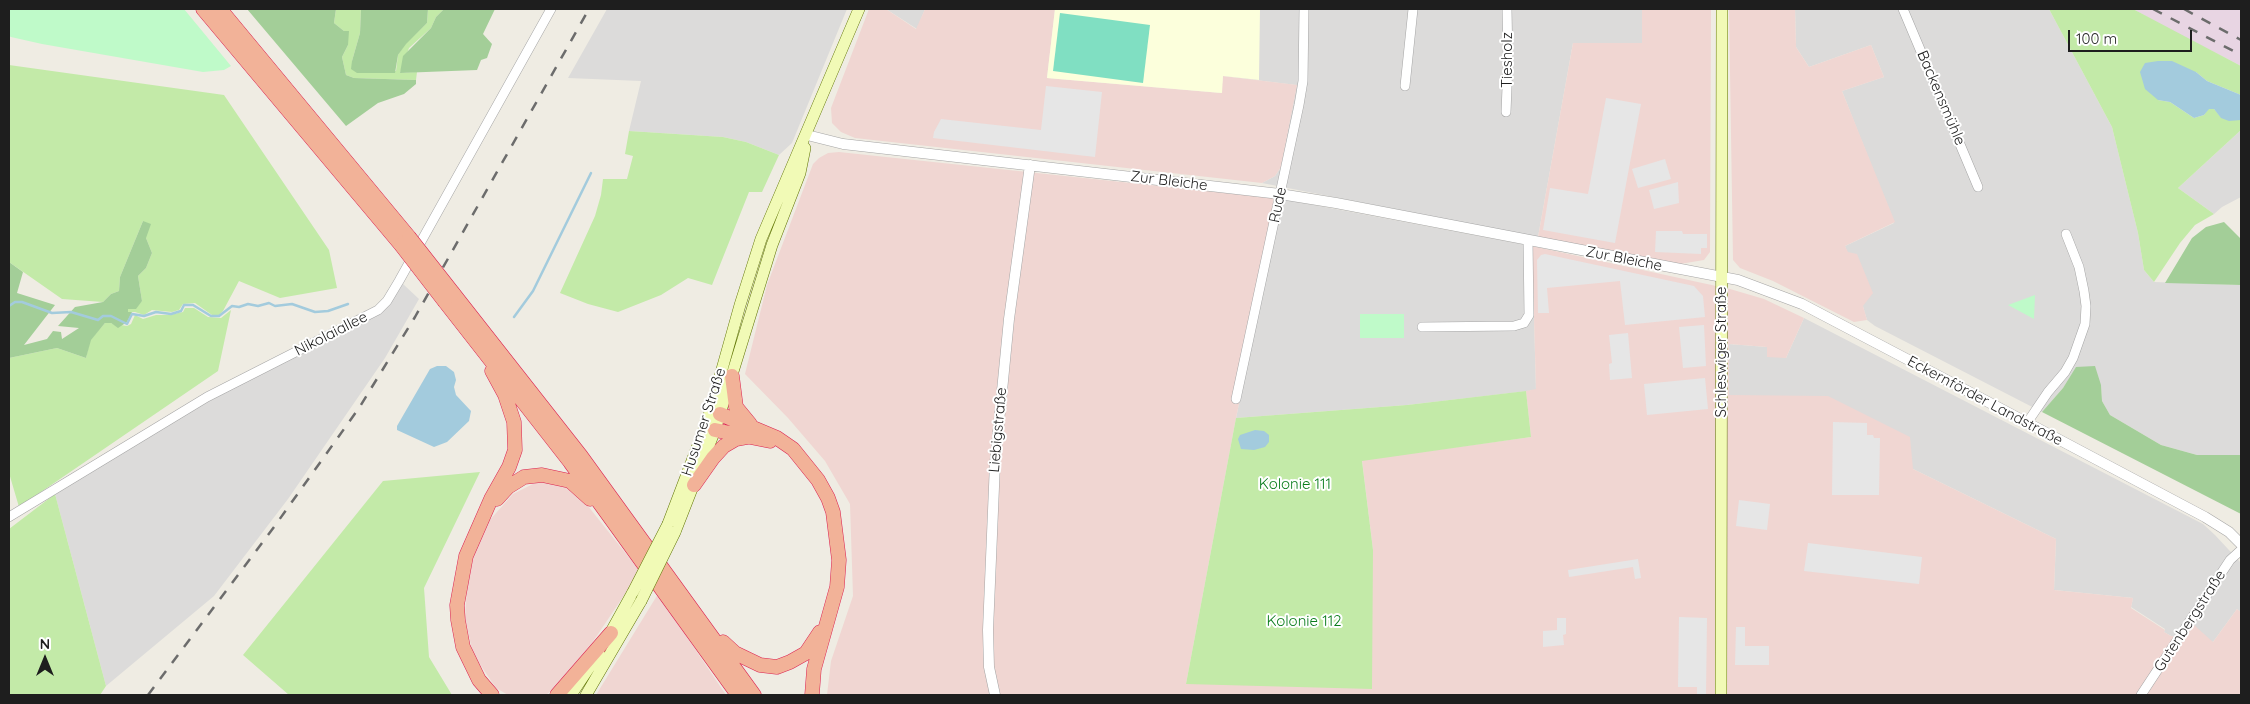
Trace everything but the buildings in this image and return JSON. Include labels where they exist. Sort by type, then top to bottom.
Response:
[{"type":"highway","points":[[203,9],[405,241]]},
{"type":"highway","points":[[220,9],[449,297],[581,456],[754,695]]},
{"type":"highway","points":[[449,297],[476,340],[505,395],[514,422],[515,450],[472,539],[462,570],[458,594],[458,620],[468,660],[479,680],[492,695]]},
{"type":"highway","points":[[476,340],[608,514],[738,695]]},
{"type":"highway","points":[[732,376],[736,407],[750,431]]},
{"type":"highway","points":[[714,416],[793,449],[818,480],[833,512],[839,560],[837,588],[814,669],[812,695]]},
{"type":"highway","points":[[715,430],[750,431]]},
{"type":"highway","points":[[694,485],[724,446],[750,431]]},
{"type":"highway","points":[[484,514],[508,487],[524,477],[542,475],[558,477],[570,482],[608,514]]},
{"type":"highway","points":[[708,630],[735,652],[760,665],[777,667],[790,662],[806,652],[820,630],[830,608]]},
{"type":"highway","points":[[557,695],[611,633]]},
{"type":"main road","name":"Husumer Straße","points":[[586,695],[694,485],[715,430],[714,416],[740,305],[761,239],[789,171],[807,135],[859,9]]},
{"type":"main road","name":"Schleswiger Straße","points":[[1721,695],[1722,9]]},
{"type":"main road","name":"Husumer Straße","points":[[672,528],[714,416],[732,376],[769,254],[800,173],[807,135]]},
{"type":"main road","name":"Husumer Straße","points":[[571,695],[637,597]]},
{"type":"street","name":"Nikolaiallee","points":[[9,517],[206,397],[378,310],[387,301],[399,281],[551,9]]},
{"type":"street","name":"Rude","points":[[1236,399],[1303,81],[1304,9]]},
{"type":"street","points":[[1405,86],[1413,9]]},
{"type":"street","name":"Tiesholz","points":[[1506,112],[1508,64],[1507,9]]},
{"type":"street","name":"Backensmühle","points":[[1904,9],[1978,186]]},
{"type":"street","name":"Zur Bleiche","points":[[807,135],[843,144],[1280,194],[1336,203],[1664,267],[1721,275]]},
{"type":"street","name":"Liebigstraße","points":[[995,695],[989,667],[988,630],[988,577],[995,463],[1009,319],[1030,165]]},
{"type":"street","points":[[2027,423],[2048,392],[2065,372],[2076,351],[2085,324],[2086,306],[2084,291],[2074,252],[2066,234]]},
{"type":"street","points":[[1422,327],[1514,326],[1524,323],[1529,315],[1528,240]]},
{"type":"street","name":"Eckernförder Landstraße","points":[[1721,275],[1802,304],[2205,517],[2229,532],[2241,544]]},
{"type":"street","name":"Gutenbergstraße","points":[[2141,695],[2230,560],[2241,550]]},
{"type":"shaded area","points":[[607,9],[847,9],[792,143],[779,155],[746,142],[723,137],[629,131],[641,81],[568,78]]},
{"type":"shaded area","points":[[869,9],[886,9],[916,29],[925,9],[1055,9],[1047,78],[1221,93],[1223,76],[1297,85],[1281,167],[1275,176],[1262,183],[855,138],[841,132],[832,123],[831,108]]},
{"type":"shaded area","points":[[886,9],[925,9],[917,29]]},
{"type":"shaded area","points":[[1055,9],[1642,9],[1642,43],[1573,43],[1538,237],[1262,183],[1275,176],[1281,167],[1296,85],[1223,76]]},
{"type":"shaded area","points":[[1055,9],[1260,9],[1259,80],[1223,76],[1222,93],[1047,78]]},
{"type":"shaded area","points":[[1642,9],[1711,9],[1710,252],[1704,260],[1680,264],[1538,237],[1573,43],[1642,43]]},
{"type":"shaded area","points":[[1729,9],[1795,9],[1796,47],[1809,67],[1871,45],[1884,77],[1842,91],[1895,222],[1845,246],[1848,252],[1857,254],[1873,293],[1863,306],[1867,320],[1854,322],[1773,281],[1740,268],[1733,260]]},
{"type":"shaded area","points":[[1795,9],[2049,9],[2112,127],[2138,233],[2144,270],[2154,282],[2241,285],[2241,455],[2197,455],[2161,445],[2110,415],[2102,401],[2101,385],[2076,368],[2063,388],[2042,412],[1875,326],[1867,320],[1845,246],[1894,223],[1842,91],[1884,77],[1871,45],[1809,67],[1796,47]]},
{"type":"shaded area","points":[[2133,9],[2241,9],[2241,66],[2161,25]]},
{"type":"shaded area","points":[[1046,86],[1102,92],[1095,157],[933,138],[941,119],[1041,130]]},
{"type":"shaded area","points":[[1606,98],[1641,104],[1615,243],[1543,230],[1550,188],[1588,194]]},
{"type":"shaded area","points":[[2241,130],[2241,197],[2222,207],[2214,214],[2178,188]]},
{"type":"shaded area","points":[[839,152],[1282,199],[1236,418],[1186,684],[1373,550],[1362,460],[1531,437],[1526,391],[1536,389],[1532,246],[1730,289],[1764,299],[1804,318],[1786,358],[1767,357],[1767,347],[1729,344],[1729,395],[1828,396],[1910,437],[1913,469],[2056,539],[2054,590],[2133,598],[2131,608],[2171,636],[2186,636],[2194,625],[2213,642],[2237,609],[2241,612],[2241,695],[827,695],[831,661],[853,596],[850,504],[825,461],[788,418],[745,374],[767,285],[813,164],[828,153]]},
{"type":"shaded area","points":[[1665,159],[1671,179],[1638,188],[1632,169]]},
{"type":"shaded area","points":[[1678,182],[1679,203],[1654,209],[1649,190]]},
{"type":"shaded area","points":[[1282,199],[1532,246],[1536,390],[1407,405],[1236,418]]},
{"type":"shaded area","points":[[1656,231],[1682,231],[1683,234],[1707,234],[1707,248],[1701,248],[1701,254],[1655,252]]},
{"type":"shaded area","points":[[1545,254],[1694,286],[1703,296],[1705,317],[1625,325],[1620,281],[1547,288],[1549,313],[1538,313],[1537,260],[1541,255]]},
{"type":"shaded area","points":[[403,284],[419,299],[385,358],[288,499],[214,596],[106,686],[55,494],[211,399],[376,316],[393,299]]},
{"type":"shaded area","points":[[1804,318],[2203,524],[2241,563],[2241,612],[2237,609],[2213,642],[2186,636],[2171,636],[2164,632],[2165,629],[2131,607],[2133,598],[2054,590],[2056,539],[1913,469],[1729,395],[1729,344],[1767,347],[1786,358]]},
{"type":"shaded area","points":[[1704,325],[1706,366],[1683,368],[1679,327]]},
{"type":"shaded area","points":[[1628,333],[1632,378],[1610,380],[1609,364],[1612,363],[1609,335]]},
{"type":"shaded area","points":[[1705,378],[1708,409],[1647,415],[1644,384]]},
{"type":"shaded area","points":[[1833,422],[1867,423],[1867,435],[1880,438],[1879,495],[1832,495]]},
{"type":"shaded area","points":[[537,482],[558,482],[576,491],[639,570],[592,643],[557,686],[546,695],[508,695],[496,688],[473,654],[465,618],[467,587],[473,558],[488,522],[513,494]]},
{"type":"shaded area","points":[[1739,500],[1770,504],[1767,530],[1736,526]]},
{"type":"shaded area","points":[[1808,543],[1922,557],[1919,584],[1804,571]]},
{"type":"shaded area","points":[[1638,559],[1641,578],[1635,579],[1633,567],[1569,577],[1568,570]]},
{"type":"shaded area","points":[[658,594],[726,695],[596,695]]},
{"type":"shaded area","points":[[1679,617],[1707,618],[1706,695],[1697,695],[1697,687],[1678,687]]},
{"type":"shaded area","points":[[1557,618],[1566,618],[1566,634],[1563,635],[1564,645],[1543,647],[1543,631],[1557,630]]},
{"type":"shaded area","points":[[1736,627],[1745,627],[1745,646],[1769,646],[1769,665],[1735,665]]},
{"type":"green space","points":[[9,9],[184,9],[231,66],[224,70],[203,72],[11,37],[9,36]]},
{"type":"green space","points":[[247,9],[336,9],[334,23],[344,31],[349,31],[348,45],[342,57],[346,75],[354,78],[416,80],[416,84],[404,94],[378,103],[346,126]]},
{"type":"green space","points":[[336,9],[361,9],[360,33],[352,61],[396,71],[398,55],[405,44],[427,23],[428,9],[444,9],[436,17],[431,28],[409,48],[400,73],[417,72],[416,80],[354,78],[346,75],[342,57],[348,45],[348,31],[344,31],[334,23]]},
{"type":"green space","points":[[361,9],[428,9],[427,23],[398,55],[395,73],[357,73],[351,69],[360,33]]},
{"type":"green space","points":[[444,9],[495,9],[483,34],[492,44],[487,58],[481,60],[477,70],[400,73],[403,56],[431,28],[436,17]]},
{"type":"green space","points":[[2049,9],[2133,9],[2241,66],[2241,95],[2207,81],[2196,72],[2158,100],[2170,102],[2194,118],[2204,115],[2208,109],[2214,109],[2221,117],[2241,118],[2241,130],[2178,188],[2214,214],[2195,225],[2180,243],[2154,282],[2144,270],[2138,233],[2112,127]]},
{"type":"green space","points":[[1060,13],[1150,25],[1143,83],[1053,71]]},
{"type":"green space","points":[[9,65],[224,95],[329,250],[337,288],[280,298],[239,281],[219,315],[212,315],[195,303],[183,304],[179,310],[172,312],[152,310],[144,315],[128,312],[127,309],[142,301],[138,276],[146,268],[152,253],[146,238],[143,221],[120,277],[119,291],[111,294],[103,302],[62,299],[9,262]]},
{"type":"green space","points":[[629,131],[723,137],[746,142],[779,155],[762,192],[749,192],[712,285],[688,278],[661,295],[618,312],[588,304],[560,293],[595,216],[603,179],[627,179],[633,156],[625,154]]},
{"type":"green space","points":[[143,221],[151,224],[146,238],[152,253],[146,268],[138,276],[142,301],[136,309],[128,309],[128,312],[132,312],[127,322],[118,328],[111,323],[105,323],[91,340],[86,358],[57,348],[9,358],[9,262],[23,272],[17,293],[55,305],[24,345],[47,339],[53,331],[61,332],[62,339],[79,328],[58,326],[75,307],[103,302],[111,294],[119,291],[120,277]]},
{"type":"green space","points":[[2224,222],[2241,239],[2241,285],[2165,283],[2192,238],[2206,227]]},
{"type":"green space","points":[[2035,295],[2034,319],[2008,305]]},
{"type":"green space","points":[[185,308],[194,308],[208,317],[221,318],[231,310],[218,371],[19,507],[9,473],[9,358],[57,348],[86,358],[90,340],[105,323],[111,323],[118,327],[121,325],[127,326],[131,324],[135,315],[143,319],[156,315],[183,312]]},
{"type":"green space","points":[[1360,314],[1404,314],[1404,338],[1360,338]]},
{"type":"green space","points":[[2095,366],[2101,385],[2102,401],[2110,415],[2161,445],[2197,455],[2241,455],[2241,514],[2042,412],[2063,388],[2076,367]]},
{"type":"green space","points":[[1526,391],[1531,437],[1362,461],[1373,550],[1372,689],[1186,684],[1236,418],[1407,405]]},
{"type":"green space","points":[[480,472],[424,588],[429,657],[452,695],[289,695],[243,655],[383,481]]},
{"type":"green space","points":[[55,494],[106,686],[100,695],[9,695],[9,529]]},
{"type":"water","points":[[2172,61],[2196,72],[2207,81],[2241,95],[2241,120],[2229,121],[2221,118],[2214,109],[2209,109],[2204,115],[2194,118],[2170,102],[2158,100],[2145,89],[2140,72],[2145,63]]},
{"type":"water","points":[[437,366],[446,366],[454,372],[456,395],[471,411],[469,421],[447,442],[434,447],[397,430],[397,426],[430,369]]},
{"type":"water","points":[[1255,430],[1264,431],[1269,435],[1269,442],[1265,447],[1254,450],[1241,449],[1238,439],[1240,435]]},
{"type":"waterway","points":[[514,317],[533,291],[591,173]]},
{"type":"waterway","points":[[9,306],[15,302],[22,302],[52,313],[71,312],[98,320],[103,316],[111,316],[127,324],[132,314],[144,316],[156,312],[171,314],[181,311],[184,305],[193,305],[211,316],[219,316],[232,306],[239,307],[248,304],[258,306],[269,303],[275,306],[292,304],[315,312],[328,311],[348,304]]},
{"type":"railway","points":[[148,695],[274,527],[359,408],[415,317],[589,9]]},
{"type":"railway","points":[[2153,9],[2241,55]]},
{"type":"railway","points":[[2184,9],[2241,40]]},
{"type":"park label","name":"Kolonie 111","points":[[1295,484]]},
{"type":"park label","name":"Kolonie 112","points":[[1304,621]]}]
